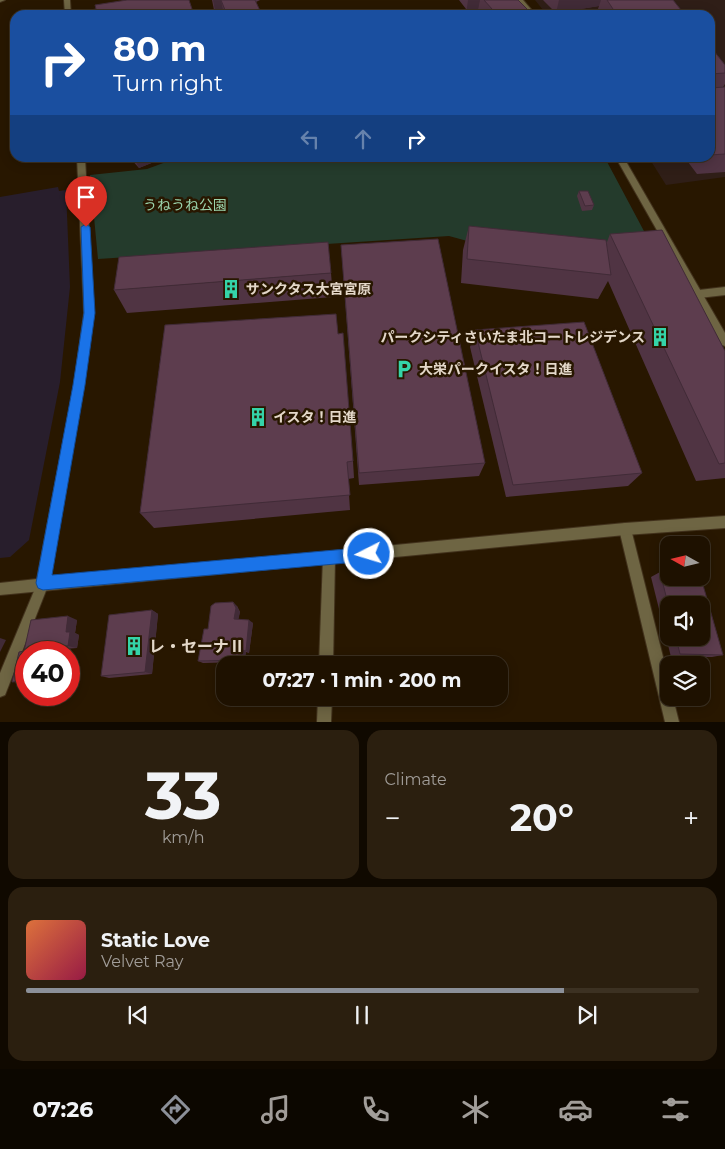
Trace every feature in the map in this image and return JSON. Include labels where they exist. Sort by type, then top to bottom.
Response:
[{"type":"street","points":[[520,0],[529,10]]},
{"type":"street","points":[[0,690],[43,583],[79,385],[89,313],[81,162]]},
{"type":"street","points":[[622,162],[725,342]]},
{"type":"street","points":[[699,294],[725,291]]},
{"type":"street","points":[[0,589],[43,583],[329,558],[625,528],[725,522]]},
{"type":"street","points":[[625,528],[672,722]]},
{"type":"street","points":[[326,656],[329,558]]},
{"type":"street","points":[[324,722],[325,706]]},
{"type":"shaded area","points":[[535,0],[725,0],[725,177],[666,185],[652,162],[715,162],[715,10],[543,10]]},
{"type":"shaded area","points":[[58,187],[59,191],[66,190],[70,287],[60,382],[29,540],[10,557],[0,558],[0,197]]},
{"type":"green space","name":"うねうね公園","points":[[166,162],[607,162],[653,248],[471,242],[449,236],[98,259],[90,175],[147,169]]},
{"type":"building","points":[[127,0],[189,0],[192,10],[90,10],[96,9],[95,5]]},
{"type":"building","points":[[221,0],[255,0],[260,10],[225,10]]},
{"type":"building","points":[[484,0],[518,0],[528,10],[488,10],[492,9]]},
{"type":"building","points":[[607,0],[673,0],[681,10],[614,10]]},
{"type":"building","points":[[715,52],[725,65],[725,73],[715,74]]},
{"type":"building","points":[[725,87],[725,154],[715,155],[715,88]]},
{"type":"building","points":[[579,191],[588,191],[594,205],[585,206]]},
{"type":"building","points":[[469,226],[606,240],[611,275],[467,259]]},
{"type":"building","points":[[662,230],[725,351],[725,463],[719,464],[610,234]]},
{"type":"building","name":"大栄パークイスタ！日進","points":[[438,239],[485,463],[359,473],[341,245]]},
{"type":"building","points":[[328,242],[331,273],[114,290],[119,257]]},
{"type":"building","name":"イスタ！日進","points":[[336,314],[338,334],[343,333],[353,461],[347,462],[350,495],[140,513],[165,325]]},
{"type":"building","points":[[584,322],[642,473],[513,485],[475,330]]},
{"type":"building","points":[[664,586],[703,586],[706,596],[666,596]]},
{"type":"building","points":[[233,602],[236,608],[234,619],[249,620],[246,651],[242,650],[241,656],[216,656],[216,661],[198,661],[204,629],[208,629],[211,606],[215,603]]},
{"type":"building","name":"レ・セーナⅡ","points":[[152,610],[145,672],[101,676],[109,615]]},
{"type":"building","points":[[710,610],[723,655],[680,654],[678,646],[710,646]]},
{"type":"building","points":[[68,616],[66,632],[70,632],[69,641],[26,641],[31,620]]},
{"type":"building","points":[[15,669],[15,682],[12,682]]},
{"type":"place","name":"サンクタス大宮宮原","points":[[231,289]]},
{"type":"place","name":"パークシティさいたま北コートレジデンス","points":[[660,337]]},
{"type":"place","name":"大栄パークイスタ！日進","points":[[404,369]]},
{"type":"place","name":"イスタ！日進","points":[[258,417]]},
{"type":"place","name":"レ・セーナⅡ","points":[[134,646]]},
{"type":"route","points":[[86,227],[89,313],[79,385],[43,583],[369,554]]}]
